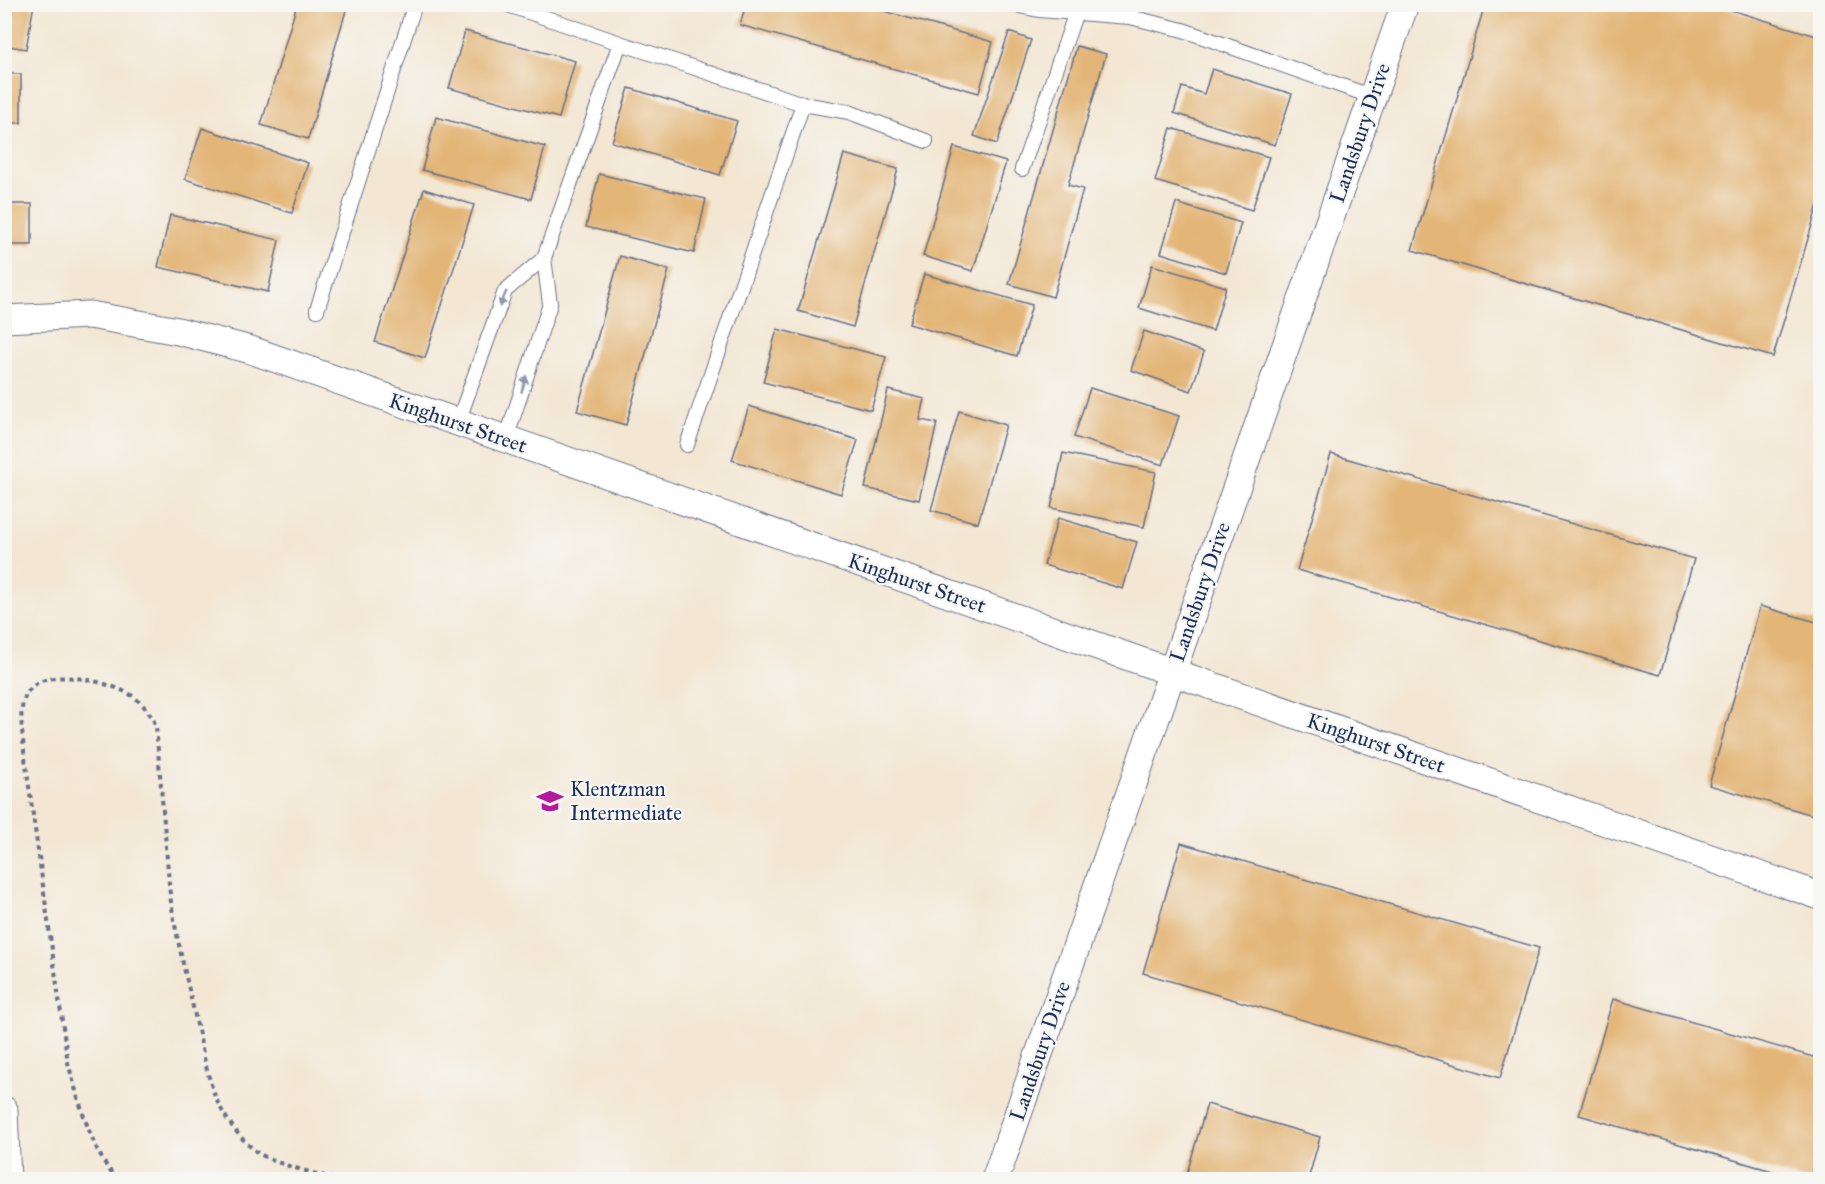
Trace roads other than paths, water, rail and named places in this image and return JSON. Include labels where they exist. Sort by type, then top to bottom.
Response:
[{"type":"street","name":"Landsbury Drive","points":[[995,1179],[1405,4]]},
{"type":"street","name":"Kinghurst Street","points":[[4,319],[90,315],[178,331],[251,350],[1821,896]]},
{"type":"street","points":[[4,1110],[7,1179]]},
{"type":"lane","points":[[317,310],[415,4]]},
{"type":"lane","points":[[505,4],[803,104],[849,112],[926,141]]},
{"type":"lane","points":[[1011,4],[1039,10],[1130,17],[1183,30],[1373,97]]},
{"type":"lane","points":[[1022,169],[1076,12]]},
{"type":"lane","points":[[506,439],[550,304],[543,258],[620,43]]},
{"type":"lane","points":[[687,445],[803,104]]},
{"type":"lane","points":[[458,422],[505,291],[543,258]]},
{"type":"place","name":"Klentzman Intermediate","points":[[550,801]]}]
